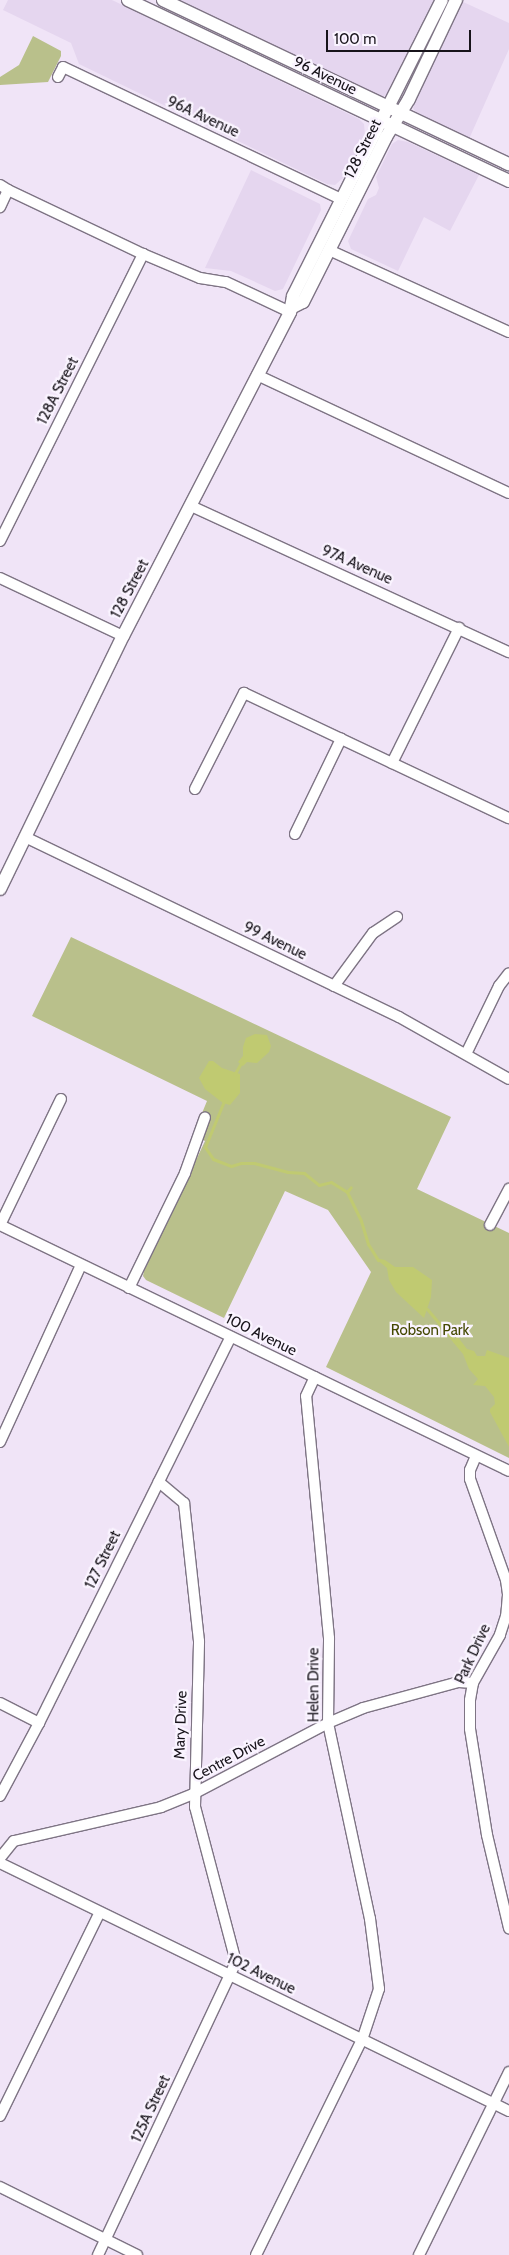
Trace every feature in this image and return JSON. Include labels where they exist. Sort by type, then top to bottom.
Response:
[{"type":"main road","name":"96 Avenue","points":[[128,0],[509,181]]},
{"type":"main road","name":"96 Avenue","points":[[163,0],[509,164]]},
{"type":"main road","name":"128 Street","points":[[394,111],[442,0]]},
{"type":"main road","name":"128 Street","points":[[0,889],[123,636],[291,310],[292,296],[341,199],[394,111],[456,0]]},
{"type":"main road","points":[[152,12],[178,8]]},
{"type":"main road","points":[[196,32],[228,32]]},
{"type":"main road","name":"128 Street","points":[[291,310],[303,302],[329,250],[386,124]]},
{"type":"street","name":"96A Avenue","points":[[58,77],[63,67],[341,199]]},
{"type":"street","points":[[0,207],[4,187],[143,254],[200,278],[226,282],[291,310]]},
{"type":"street","points":[[329,250],[509,332]]},
{"type":"street","name":"128A Street","points":[[0,540],[143,254]]},
{"type":"street","points":[[257,375],[509,493]]},
{"type":"street","name":"97A Avenue","points":[[191,506],[509,652]]},
{"type":"street","points":[[0,578],[123,636]]},
{"type":"street","points":[[392,763],[459,628]]},
{"type":"street","points":[[195,789],[244,693],[509,818]]},
{"type":"street","points":[[295,834],[341,739]]},
{"type":"street","name":"99 Avenue","points":[[25,837],[399,1017],[509,1079]]},
{"type":"street","points":[[334,986],[373,933],[397,917]]},
{"type":"street","points":[[466,1054],[499,986],[509,973]]},
{"type":"street","points":[[0,1225],[61,1099]]},
{"type":"street","points":[[129,1288],[185,1172],[206,1116]]},
{"type":"street","points":[[490,1225],[509,1189]]},
{"type":"street","name":"100 Avenue","points":[[0,1225],[509,1472]]},
{"type":"street","points":[[0,1442],[81,1264]]},
{"type":"street","name":"127 Street","points":[[0,1796],[39,1723],[231,1336]]},
{"type":"street","name":"Helen Drive","points":[[256,2255],[362,2040],[379,1989],[370,1918],[328,1723],[329,1638],[306,1396],[315,1377]]},
{"type":"street","name":"Park Drive","points":[[476,1456],[470,1470],[470,1479],[506,1580],[508,1595],[506,1616],[500,1635],[473,1683],[470,1711],[473,1750],[487,1835],[509,1928]]},
{"type":"street","name":"Mary Drive","points":[[158,1482],[184,1503],[199,1641],[194,1807],[236,1962],[231,1976]]},
{"type":"street","name":"Centre Drive","points":[[0,1858],[14,1841],[161,1806],[193,1794],[328,1723],[363,1708],[460,1682],[473,1683]]},
{"type":"street","points":[[0,1703],[39,1723]]},
{"type":"street","name":"102 Avenue","points":[[0,1863],[509,2111]]},
{"type":"street","points":[[0,2116],[100,1912]]},
{"type":"street","name":"125A Street","points":[[98,2255],[231,1976]]},
{"type":"street","points":[[419,2255],[509,2072]]},
{"type":"street","points":[[0,2187],[137,2255]]},
{"type":"shaded area","points":[[8,0],[112,0],[359,119],[364,124],[365,135],[343,178],[335,185],[327,184],[79,64],[71,43],[3,10]]},
{"type":"shaded area","points":[[177,0],[434,0],[388,93],[383,97]]},
{"type":"shaded area","points":[[461,1],[509,23],[509,49],[469,139],[417,114],[413,108]]},
{"type":"shaded area","points":[[398,140],[408,142],[479,175],[450,231],[424,217],[398,271],[351,249],[348,241],[368,199],[376,195],[379,188],[376,177],[392,144]]},
{"type":"shaded area","points":[[251,170],[320,204],[321,210],[283,289],[275,291],[231,271],[205,268]]},
{"type":"shaded area","points":[[255,1034],[267,1035],[271,1046],[269,1052],[257,1063],[247,1062],[243,1066],[238,1062],[243,1056],[246,1038]]},
{"type":"shaded area","points":[[209,1061],[213,1061],[222,1068],[240,1074],[240,1093],[230,1105],[223,1103],[205,1089],[199,1078]]},
{"type":"shaded area","points":[[375,1258],[385,1260],[395,1267],[413,1267],[432,1280],[431,1297],[424,1318],[396,1292],[389,1280],[387,1268]]},
{"type":"shaded area","points":[[457,1336],[467,1349],[474,1351],[477,1356],[485,1356],[487,1350],[509,1358],[509,1447],[490,1412],[490,1409],[495,1404],[494,1397],[485,1386],[473,1385],[478,1379],[469,1369],[463,1354],[453,1342]]},
{"type":"green space","points":[[33,36],[61,51],[61,56],[48,82],[0,85],[0,77],[19,65]]},
{"type":"green space","name":"Robson Park","points":[[71,937],[451,1117],[417,1189],[509,1233],[509,1458],[326,1367],[371,1272],[328,1210],[285,1191],[224,1318],[146,1280],[143,1276],[144,1271],[205,1141],[193,1135],[207,1101],[32,1016]]},
{"type":"waterway","points":[[234,1075],[242,1061]]},
{"type":"waterway","points":[[224,1101],[205,1147],[213,1159],[231,1166],[241,1163],[254,1163],[288,1172],[304,1173],[319,1185],[331,1182],[347,1192],[351,1187]]},
{"type":"waterway","points":[[347,1192],[361,1221],[368,1244],[378,1260]]},
{"type":"waterway","points":[[427,1309],[454,1341]]}]
